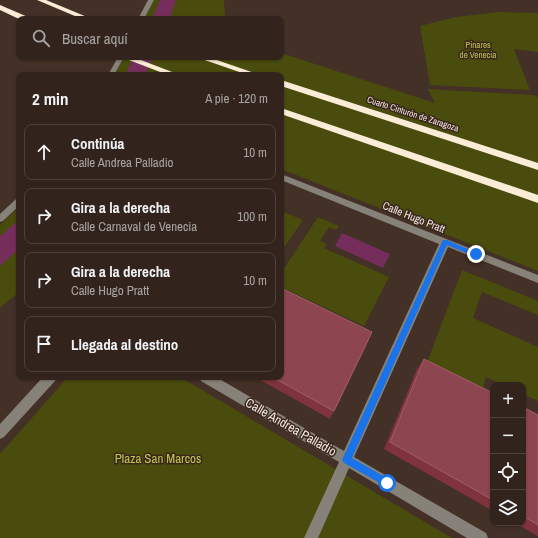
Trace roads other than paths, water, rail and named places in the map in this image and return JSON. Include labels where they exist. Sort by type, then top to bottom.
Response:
[{"type":"highway","points":[[40,0],[80,16]]},
{"type":"highway","points":[[0,7],[19,16]]},
{"type":"highway","points":[[133,60],[167,72]]},
{"type":"highway","points":[[209,60],[247,72]]},
{"type":"highway","name":"Cuarto Cinturón de Zaragoza","points":[[284,84],[538,167]]},
{"type":"highway","points":[[284,112],[538,199]]},
{"type":"street","points":[[143,16],[151,0]]},
{"type":"street","points":[[113,72],[119,60]]},
{"type":"street","name":"Calle Hugo Pratt","points":[[284,178],[538,279]]},
{"type":"street","points":[[0,219],[16,204]]},
{"type":"street","points":[[311,538],[445,242]]},
{"type":"street","points":[[0,433],[48,380]]},
{"type":"street","name":"Calle Andrea Palladio","points":[[210,380],[481,538]]},
{"type":"park label","name":"Pinares de Venecia","points":[[478,50]]},
{"type":"park label","name":"Plaza San Marcos","points":[[158,458]]}]
